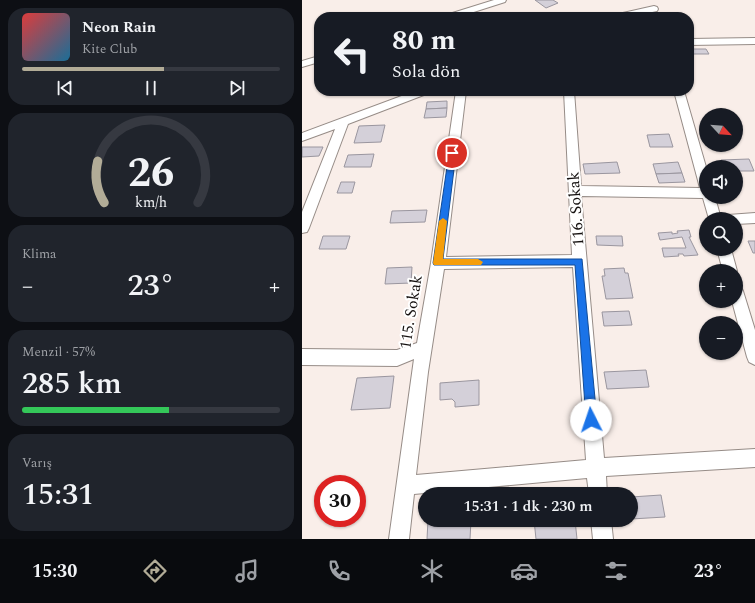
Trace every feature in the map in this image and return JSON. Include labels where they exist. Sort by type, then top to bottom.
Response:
[{"type":"street","points":[[465,12],[502,0]]},
{"type":"street","points":[[651,0],[655,12]]},
{"type":"street","points":[[694,42],[755,41]]},
{"type":"street","points":[[302,64],[314,60]]},
{"type":"street","points":[[302,137],[412,96]]},
{"type":"street","name":"115. Sokak","points":[[399,539],[423,348],[438,263],[460,96]]},
{"type":"street","name":"116. Sokak","points":[[569,96],[579,262],[597,487]]},
{"type":"street","points":[[680,96],[699,163]]},
{"type":"street","points":[[302,228],[343,123]]},
{"type":"street","points":[[575,191],[699,193]]},
{"type":"street","points":[[743,219],[755,218]]},
{"type":"street","points":[[438,263],[579,262]]},
{"type":"street","points":[[741,308],[755,357]]},
{"type":"street","points":[[302,357],[397,358],[423,348]]},
{"type":"street","points":[[397,358],[420,372]]},
{"type":"street","points":[[406,485],[595,468],[755,458]]},
{"type":"street","points":[[602,527],[603,539]]},
{"type":"building","points":[[535,0],[553,0],[558,3],[546,8]]},
{"type":"building","points":[[694,49],[706,49],[709,54],[694,54]]},
{"type":"building","points":[[447,101],[447,108],[426,109],[427,102]]},
{"type":"building","points":[[447,108],[446,117],[424,118],[426,109]]},
{"type":"building","points":[[385,125],[381,142],[354,143],[359,126]]},
{"type":"building","points":[[669,134],[673,147],[650,147],[647,135]]},
{"type":"building","points":[[302,147],[323,147],[319,156],[302,157]]},
{"type":"building","points":[[374,154],[371,167],[344,167],[348,155]]},
{"type":"building","points":[[749,159],[754,171],[743,171],[743,160],[721,160]]},
{"type":"building","points":[[617,162],[620,173],[585,174],[583,164]]},
{"type":"building","points":[[678,162],[682,173],[656,174],[653,164]]},
{"type":"building","points":[[682,173],[685,182],[659,183],[656,174]]},
{"type":"building","points":[[341,182],[355,182],[352,193],[337,193]]},
{"type":"building","points":[[427,210],[425,222],[390,223],[392,211]]},
{"type":"building","points":[[689,230],[691,237],[689,237],[698,255],[684,256],[683,254],[678,254],[679,256],[664,257],[662,248],[686,248],[682,237],[660,240],[658,233],[672,232],[672,234],[678,233],[677,231]]},
{"type":"building","points":[[323,236],[350,236],[346,249],[319,249]]},
{"type":"building","points":[[596,236],[622,236],[623,246],[597,245]]},
{"type":"building","points":[[748,241],[755,241],[755,253],[753,253]]},
{"type":"building","points":[[412,267],[411,283],[385,284],[387,268]]},
{"type":"building","points":[[624,268],[625,273],[628,273],[633,298],[606,299],[602,276],[605,276],[604,269]]},
{"type":"building","points":[[629,311],[632,325],[604,326],[602,312]]},
{"type":"building","points":[[646,370],[649,387],[607,389],[604,372]]},
{"type":"building","points":[[394,376],[390,408],[351,410],[357,378]]},
{"type":"building","points":[[479,380],[479,405],[455,407],[455,402],[452,399],[440,400],[440,383]]},
{"type":"building","points":[[661,495],[665,517],[638,519],[638,497]]},
{"type":"building","points":[[428,527],[471,527],[470,539],[427,539]]},
{"type":"building","points":[[535,527],[576,527],[577,539],[536,539]]},
{"type":"slow traffic","points":[[443,221],[438,263],[478,262]]},
{"type":"route","points":[[452,153],[438,263],[579,262],[591,420]]}]
